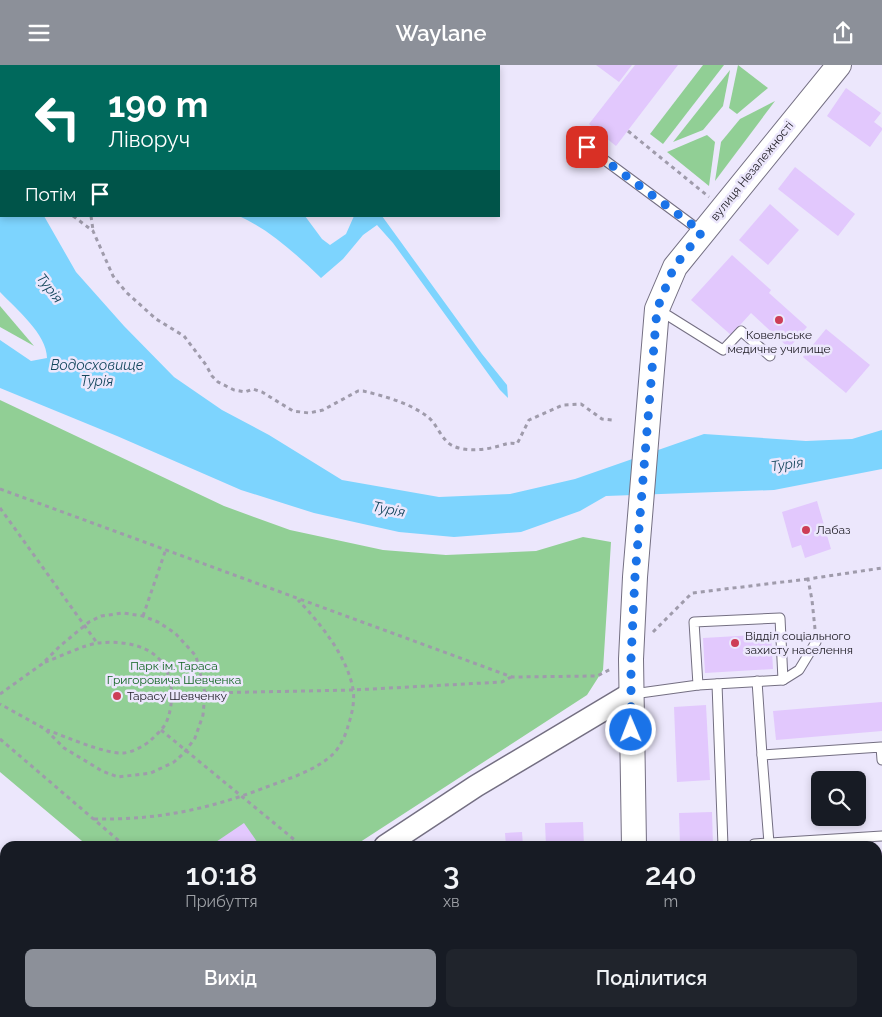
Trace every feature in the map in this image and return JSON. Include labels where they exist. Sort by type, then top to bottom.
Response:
[{"type":"main road","name":"вулиця Незалежності","points":[[634,841],[630,694],[631,659],[635,577],[657,309],[674,267],[839,65]]},
{"type":"street","points":[[393,841],[476,786],[630,694]]},
{"type":"lane","points":[[587,147],[702,232]]},
{"type":"lane","points":[[657,309],[723,350],[740,331],[770,356]]},
{"type":"lane","points":[[698,685],[694,622],[780,618],[783,680]]},
{"type":"lane","points":[[630,694],[698,685],[783,680],[799,670],[816,642]]},
{"type":"lane","points":[[757,681],[769,841]]},
{"type":"lane","points":[[717,684],[723,841]]},
{"type":"lane","points":[[762,755],[881,747],[882,760]]},
{"type":"lane","points":[[801,841],[882,836]]},
{"type":"path","points":[[628,131],[710,198]]},
{"type":"path","points":[[74,217],[93,231]]},
{"type":"path","points":[[91,217],[93,231],[113,275],[126,292],[156,319],[184,336],[212,376],[218,382],[234,390],[244,392],[253,389],[262,392],[293,411],[309,413],[323,410],[358,391],[363,391],[398,402],[419,412],[428,417],[451,445],[476,450],[500,446],[508,442],[517,443],[528,420],[563,405],[581,404],[602,419],[612,420]]},
{"type":"path","points":[[0,489],[512,677],[597,676],[631,659]]},
{"type":"path","points":[[0,508],[97,643]]},
{"type":"path","points":[[142,615],[166,549]]},
{"type":"path","points":[[816,642],[808,579],[882,568]]},
{"type":"path","points":[[94,819],[119,819],[184,813],[242,796],[288,779],[314,767],[333,754],[346,732],[353,709],[353,690],[350,677],[343,660],[318,620],[297,599]]},
{"type":"path","points":[[0,695],[42,663],[85,625],[101,616],[110,614],[142,615],[158,622],[175,633],[196,656],[205,693],[203,715],[195,738],[186,751],[174,762],[151,773],[118,777],[102,771],[64,748],[45,729]]},
{"type":"path","points":[[0,704],[45,729],[112,752],[125,753],[140,748],[161,730],[166,723],[172,706],[171,684],[165,667],[157,656],[144,648],[128,643],[97,643],[42,663]]},
{"type":"path","points":[[205,693],[353,690],[502,682],[512,677]]},
{"type":"path","points":[[161,730],[296,841]]},
{"type":"path","points":[[0,739],[118,841]]},
{"type":"green space","points":[[703,65],[724,65],[663,144],[650,134]]},
{"type":"green space","points":[[738,65],[768,88],[737,114],[729,108]]},
{"type":"green space","points":[[730,70],[723,106],[703,130],[673,142]]},
{"type":"green space","points":[[775,101],[715,181],[721,142],[740,119]]},
{"type":"green space","points":[[707,135],[715,142],[709,186],[667,152]]},
{"type":"green space","points":[[0,306],[34,346],[0,327]]},
{"type":"green space","name":"Парк ім. Тараса Григоровича Шевченка","points":[[0,400],[224,506],[290,530],[383,550],[446,555],[536,551],[583,537],[611,542],[603,670],[587,695],[362,841],[82,841],[0,772]]},
{"type":"water","name":"Водосховище Турія","points":[[0,217],[45,217],[76,272],[124,326],[174,377],[222,410],[269,435],[342,480],[439,497],[510,494],[575,479],[704,434],[806,441],[852,439],[882,430],[882,469],[774,490],[606,496],[580,511],[521,532],[454,537],[399,532],[314,513],[241,490],[0,388],[0,340],[31,361],[47,358],[42,340],[30,322],[0,292]]},
{"type":"water","points":[[241,217],[306,217],[322,239],[330,245],[346,234],[354,217],[383,217],[482,354],[507,385],[508,398],[500,390],[393,243],[377,225],[363,235],[343,259],[321,278],[272,235]]},
{"type":"building","points":[[596,65],[632,65],[619,82]]},
{"type":"building","points":[[635,65],[678,65],[616,146],[589,124]]},
{"type":"building","points":[[846,88],[881,113],[874,122],[882,130],[870,147],[827,116]]},
{"type":"building","points":[[795,167],[855,214],[838,236],[778,189]]},
{"type":"building","points":[[770,204],[799,230],[768,265],[739,240]]},
{"type":"building","points":[[732,255],[771,290],[769,293],[807,327],[789,348],[751,313],[731,335],[691,300]]},
{"type":"building","points":[[826,329],[870,365],[846,393],[803,357]]},
{"type":"building","name":"Лабаз","points":[[817,501],[831,549],[805,558],[801,545],[792,548],[782,512]]},
{"type":"building","points":[[771,634],[773,669],[705,673],[703,638]]},
{"type":"building","points":[[882,702],[882,731],[776,740],[773,711]]},
{"type":"building","points":[[706,705],[710,780],[677,782],[674,707]]},
{"type":"building","points":[[712,812],[713,841],[680,841],[679,813]]},
{"type":"building","points":[[583,822],[584,841],[546,841],[545,823]]},
{"type":"building","points":[[244,823],[257,841],[217,841]]},
{"type":"building","points":[[522,832],[523,841],[506,841],[505,833]]},
{"type":"place","name":"Ковельське медичне училище","points":[[779,320]]},
{"type":"place","name":"Лабаз","points":[[806,530]]},
{"type":"place","name":"Відділ соціального захисту населення","points":[[735,643]]},
{"type":"place","name":"Тарасу Шевченку","points":[[117,696]]},
{"type":"route","points":[[587,147],[702,232],[674,267],[657,309],[635,577],[630,694],[631,730]]},
{"type":"water label","name":"Турія","points":[[50,288]]},
{"type":"water label","name":"Турія","points":[[787,464]]},
{"type":"water label","name":"Турія","points":[[389,509]]}]
